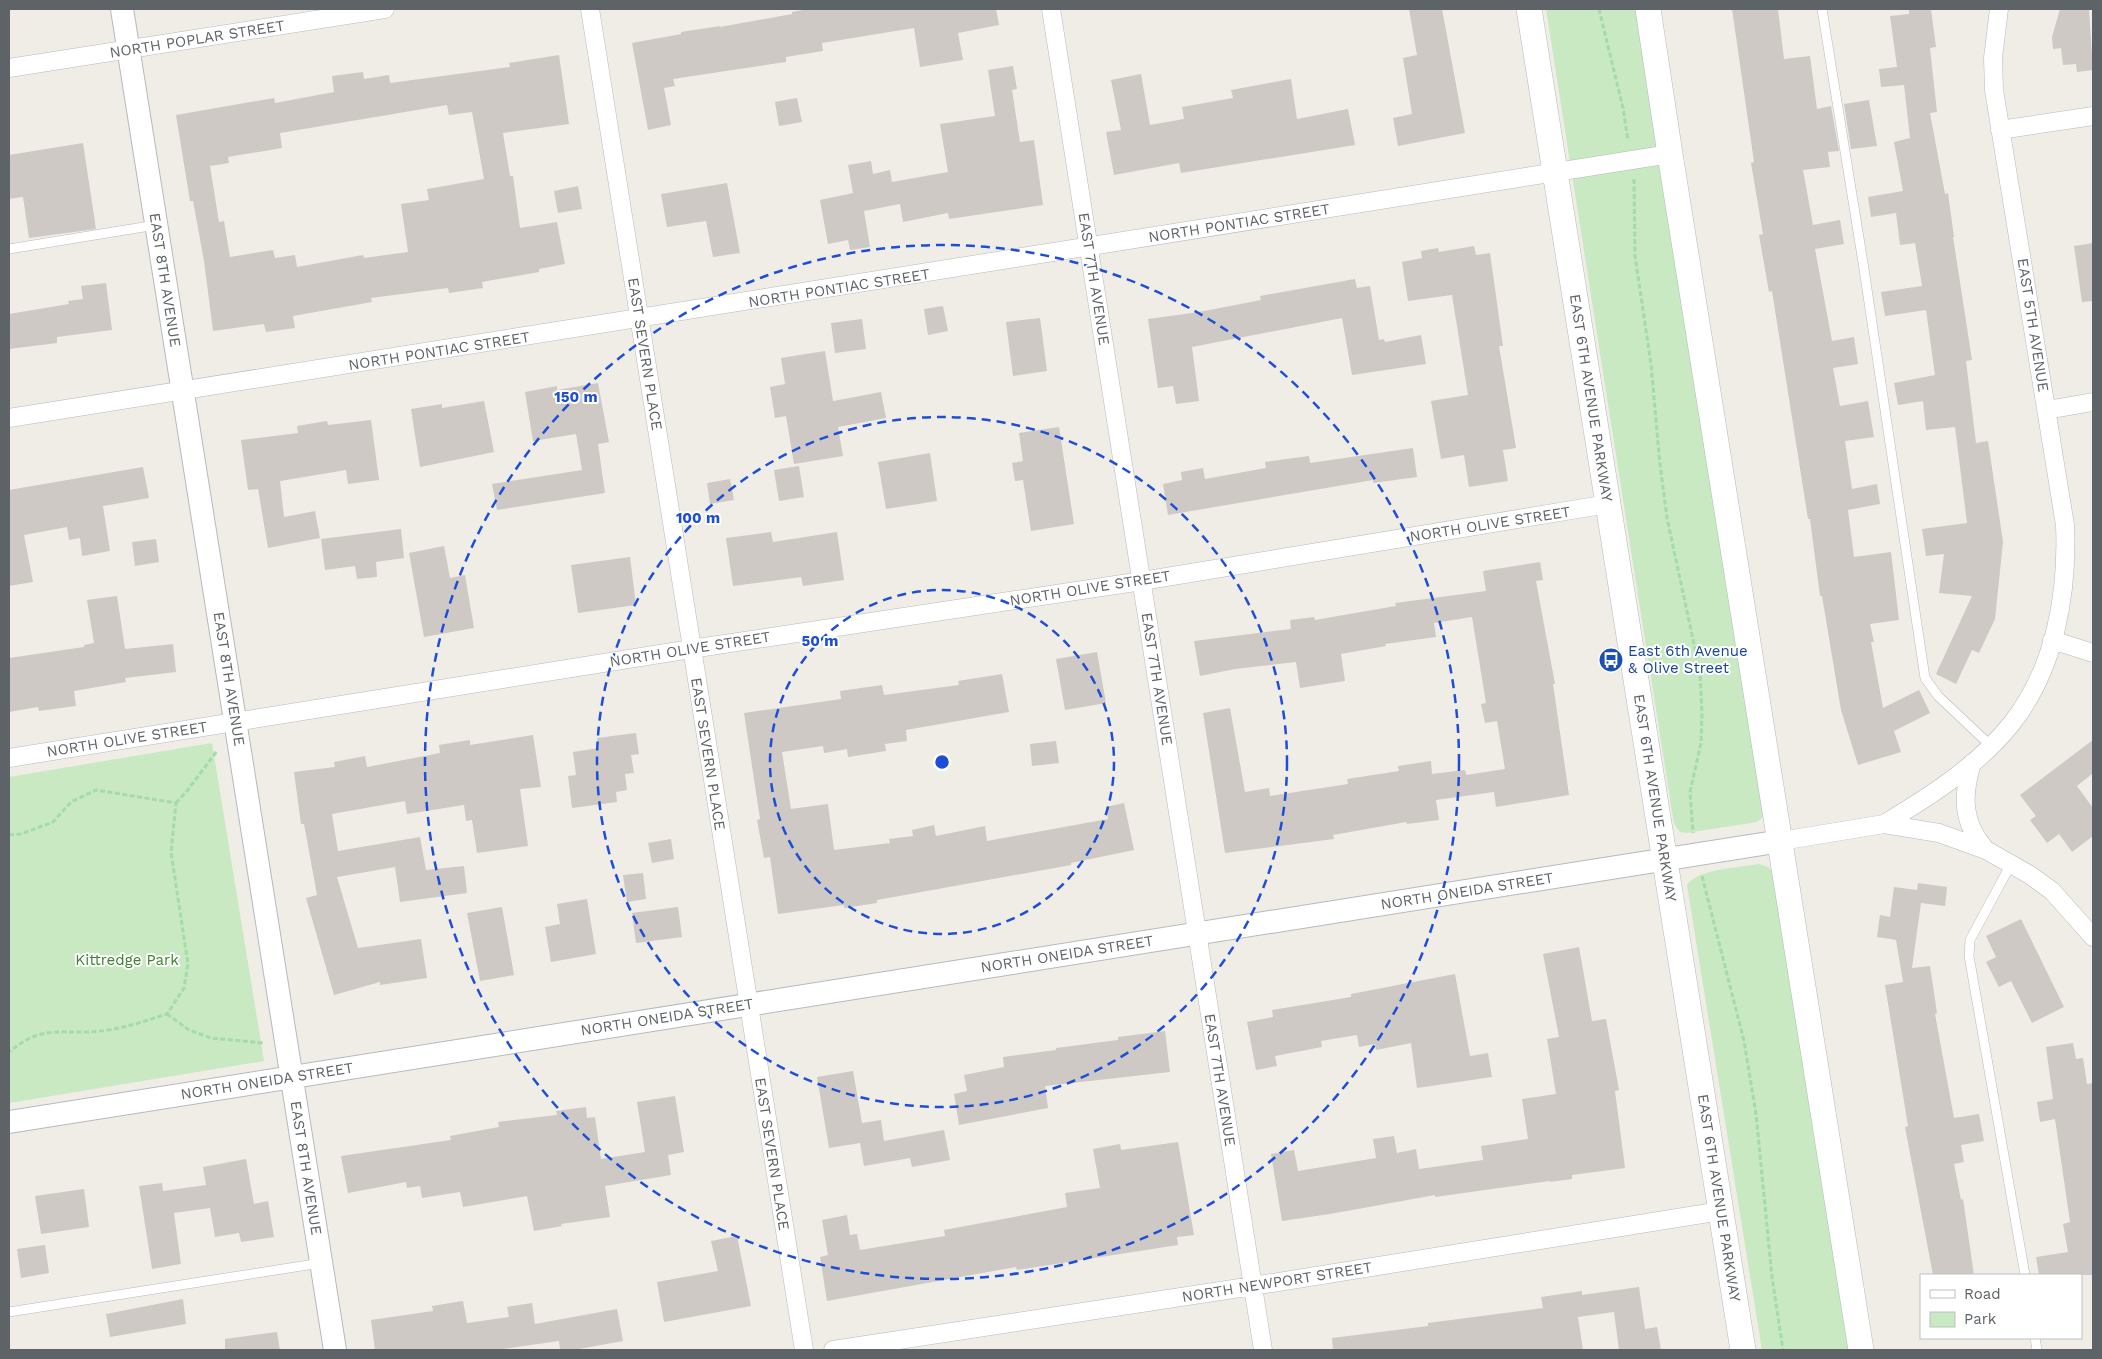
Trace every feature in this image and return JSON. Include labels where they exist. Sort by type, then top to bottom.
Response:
[{"type":"main road","name":"EAST 6TH AVENUE PARKWAY","points":[[1529,9],[1743,1350]]},
{"type":"main road","points":[[1648,9],[1861,1350]]},
{"type":"street","name":"EAST 8TH AVENUE","points":[[122,9],[335,1350]]},
{"type":"street","name":"NORTH POPLAR STREET","points":[[9,68],[385,9]]},
{"type":"street","name":"EAST SEVERN PLACE","points":[[590,9],[804,1350]]},
{"type":"street","name":"EAST 7TH AVENUE","points":[[1051,9],[1263,1350]]},
{"type":"street","name":"EAST 5TH AVENUE","points":[[1884,824],[1925,799],[1972,763],[1991,746],[2023,708],[2042,671],[2065,590],[2065,525],[1994,90],[1993,58],[1998,9]]},
{"type":"street","points":[[2000,130],[2093,116]]},
{"type":"street","name":"NORTH PONTIAC STREET","points":[[9,418],[640,320],[1670,154]]},
{"type":"street","points":[[2047,410],[2093,402]]},
{"type":"street","name":"NORTH OLIVE STREET","points":[[9,758],[691,649],[1142,581],[1608,504]]},
{"type":"street","points":[[2052,640],[2093,653]]},
{"type":"street","points":[[1972,763],[1966,783],[1966,811],[1975,836],[1986,850]]},
{"type":"street","name":"NORTH ONEIDA STREET","points":[[9,1122],[1884,824],[1940,833],[1986,850],[2052,891],[2093,936]]},
{"type":"street","name":"NORTH NEWPORT STREET","points":[[833,1350],[1253,1286],[1721,1211]]},
{"type":"lane","points":[[1822,9],[1864,269],[1925,678],[1938,696],[1991,746]]},
{"type":"lane","points":[[9,249],[156,225]]},
{"type":"lane","points":[[2011,864],[1970,940],[1969,956],[2025,1274]]},
{"type":"lane","points":[[9,1312],[321,1263]]},
{"type":"path","points":[[1599,9],[1623,108],[1634,182],[1635,256],[1650,364],[1667,518],[1700,672],[1701,743],[1690,792],[1690,814],[1697,854],[1744,1041],[1759,1142],[1772,1278],[1783,1350]]},
{"type":"path","points":[[9,1052],[22,1040],[46,1032],[107,1030],[167,1014],[184,988],[188,964],[171,852],[176,803],[187,791],[215,751],[240,745]]},
{"type":"path","points":[[9,835],[21,834],[53,822],[70,802],[96,790],[176,803]]},
{"type":"path","points":[[167,1014],[189,1030],[211,1038],[286,1045]]},
{"type":"green space","points":[[1546,9],[1637,9],[1764,811],[1762,818],[1757,822],[1686,833],[1680,832],[1674,824]]},
{"type":"green space","name":"Kittredge Park","points":[[212,743],[264,1061],[9,1103],[9,777]]},
{"type":"green space","points":[[1759,864],[1768,867],[1774,874],[1849,1350],[1762,1350],[1687,885],[1700,875],[1710,872]]},
{"type":"building","points":[[808,9],[996,9],[999,25],[958,33],[963,60],[920,67],[914,28],[822,43],[823,51],[786,57],[786,62],[673,79],[675,86],[664,88],[671,125],[648,130],[632,43],[681,34],[681,32],[792,14],[792,12]]},
{"type":"building","points":[[1409,9],[1442,9],[1465,133],[1398,146],[1393,118],[1412,114],[1403,58],[1417,55]]},
{"type":"building","points":[[1732,9],[1778,9],[1784,59],[1810,56],[1817,109],[1831,106],[1839,151],[1828,152],[1830,167],[1803,170],[1813,225],[1840,220],[1844,244],[1815,249],[1832,341],[1854,337],[1858,364],[1833,368],[1840,406],[1868,401],[1874,437],[1845,441],[1852,489],[1877,484],[1880,504],[1848,510],[1854,557],[1891,552],[1899,620],[1870,624],[1874,642],[1871,642],[1883,708],[1919,690],[1930,713],[1894,731],[1901,752],[1858,765],[1841,710],[1822,596],[1820,596],[1810,519],[1808,519],[1772,291],[1769,292],[1759,235],[1763,234],[1751,163],[1754,162]]},
{"type":"building","points":[[1909,9],[1931,9],[1936,47],[1930,48],[1937,112],[1930,113],[1945,194],[1948,193],[1972,360],[1966,361],[1976,443],[1988,441],[2003,542],[1995,619],[1979,653],[1972,650],[1956,684],[1936,674],[1972,596],[1939,593],[1944,554],[1926,556],[1922,529],[1967,523],[1955,427],[1926,430],[1923,401],[1898,405],[1894,383],[1935,375],[1926,310],[1885,316],[1881,292],[1922,286],[1915,243],[1900,245],[1896,213],[1871,217],[1868,197],[1903,191],[1894,142],[1910,138],[1904,85],[1881,87],[1879,69],[1897,67],[1890,16],[1909,14]]},
{"type":"building","points":[[2060,9],[2089,9],[2093,70],[2077,72],[2076,64],[2063,65],[2061,48],[2053,49],[2052,37]]},
{"type":"building","points":[[559,55],[569,124],[503,133],[510,176],[513,176],[520,228],[557,222],[565,264],[539,269],[539,272],[482,282],[483,288],[449,293],[448,288],[371,298],[372,302],[293,316],[295,328],[266,332],[264,324],[213,331],[204,261],[193,201],[190,201],[176,115],[274,98],[275,103],[334,92],[332,76],[363,72],[364,79],[389,75],[390,83],[510,67],[509,63]],"holes":[[[447,105],[449,115],[472,112],[484,179],[427,189],[429,200],[401,204],[408,252],[364,258],[363,255],[297,267],[295,255],[275,258],[273,250],[230,257],[224,221],[219,222],[210,166],[229,163],[228,157],[282,148],[280,133]]]},
{"type":"building","points":[[1013,66],[1017,89],[1012,90],[1020,142],[1034,140],[1043,205],[949,219],[948,213],[903,222],[900,204],[864,211],[870,247],[850,250],[848,240],[828,244],[820,200],[853,193],[848,165],[871,161],[873,174],[890,170],[892,182],[948,172],[940,124],[995,116],[988,70]]},
{"type":"building","points":[[1141,74],[1150,125],[1184,119],[1182,107],[1233,98],[1231,90],[1291,79],[1297,119],[1348,109],[1355,145],[1181,173],[1179,163],[1114,175],[1106,132],[1121,130],[1111,80]]},
{"type":"building","points":[[797,98],[802,122],[779,126],[775,102]]},
{"type":"building","points":[[1869,100],[1877,146],[1851,149],[1844,104]]},
{"type":"building","points":[[83,143],[96,229],[29,238],[23,197],[9,199],[9,155]]},
{"type":"building","points":[[727,183],[740,253],[713,257],[706,221],[667,227],[661,194]]},
{"type":"building","points":[[578,186],[582,209],[558,213],[554,191]]},
{"type":"building","points":[[2093,243],[2093,301],[2082,302],[2074,246]]},
{"type":"building","points":[[1474,246],[1476,255],[1490,253],[1503,346],[1499,346],[1516,448],[1503,450],[1508,481],[1469,487],[1464,455],[1441,459],[1431,401],[1468,395],[1452,295],[1408,301],[1402,262],[1422,258],[1421,251],[1438,248],[1439,252]]},
{"type":"building","points":[[1355,279],[1357,288],[1370,286],[1379,340],[1384,339],[1385,342],[1421,335],[1426,364],[1352,375],[1342,318],[1192,347],[1199,401],[1176,404],[1173,386],[1158,388],[1148,319],[1199,312],[1261,300],[1260,296]]},
{"type":"building","points":[[106,283],[112,330],[57,337],[57,343],[9,349],[9,314],[69,304],[68,301],[83,299],[81,286]]},
{"type":"building","points":[[943,306],[948,331],[928,335],[924,309]]},
{"type":"building","points":[[1040,318],[1047,371],[1013,376],[1006,322]]},
{"type":"building","points":[[862,319],[866,349],[835,353],[831,323]]},
{"type":"building","points":[[825,351],[833,401],[881,392],[886,418],[838,427],[843,456],[794,464],[786,416],[775,418],[770,387],[785,384],[781,358]]},
{"type":"building","points":[[598,383],[609,442],[598,444],[605,493],[497,510],[492,484],[582,470],[576,434],[533,441],[525,392],[557,386],[557,390]]},
{"type":"building","points":[[484,401],[494,452],[420,467],[411,409],[442,404],[442,408]]},
{"type":"building","points":[[371,420],[379,480],[348,484],[346,470],[280,481],[284,517],[315,511],[320,538],[268,548],[258,489],[248,490],[241,440],[298,433],[297,426],[327,421],[328,425]]},
{"type":"building","points":[[1059,427],[1074,524],[1031,531],[1023,480],[1015,481],[1012,463],[1023,461],[1019,433]]},
{"type":"building","points":[[1413,448],[1417,477],[1373,483],[1373,480],[1168,515],[1163,484],[1182,480],[1181,472],[1203,468],[1205,479],[1266,468],[1265,462],[1309,456],[1310,463]]},
{"type":"building","points":[[930,453],[937,501],[886,509],[878,462]]},
{"type":"building","points":[[799,466],[804,497],[779,501],[774,470]]},
{"type":"building","points":[[143,467],[149,498],[103,506],[110,551],[82,556],[80,538],[69,540],[67,527],[24,535],[33,582],[9,586],[9,490]]},
{"type":"building","points":[[730,479],[734,500],[710,504],[707,483]]},
{"type":"building","points":[[401,529],[404,558],[376,562],[377,577],[357,579],[355,566],[325,570],[321,539]]},
{"type":"building","points":[[771,532],[773,542],[837,532],[844,580],[803,586],[801,577],[733,586],[726,538]]},
{"type":"building","points":[[156,539],[159,562],[135,566],[132,542]]},
{"type":"building","points":[[444,546],[450,578],[465,575],[474,628],[424,637],[409,553]]},
{"type":"building","points":[[630,557],[636,605],[578,613],[571,565]]},
{"type":"building","points":[[1540,562],[1543,580],[1536,581],[1555,684],[1553,684],[1569,795],[1496,807],[1494,792],[1436,800],[1439,820],[1407,824],[1406,822],[1333,835],[1334,839],[1225,853],[1203,713],[1230,708],[1245,792],[1269,788],[1270,796],[1348,784],[1347,779],[1399,771],[1398,766],[1431,761],[1432,774],[1465,770],[1466,775],[1505,769],[1497,721],[1485,723],[1481,704],[1486,703],[1472,617],[1434,623],[1436,637],[1385,644],[1386,646],[1341,654],[1345,681],[1300,688],[1296,662],[1235,669],[1200,676],[1194,641],[1291,629],[1290,620],[1314,617],[1315,620],[1396,606],[1395,603],[1486,591],[1483,571]]},
{"type":"building","points":[[117,596],[125,649],[173,644],[176,672],[125,678],[126,682],[74,691],[76,706],[39,711],[38,707],[9,712],[9,658],[84,647],[84,645],[94,643],[87,600]]},
{"type":"building","points":[[1097,652],[1106,703],[1065,710],[1056,659]]},
{"type":"building","points":[[1002,674],[1009,712],[906,730],[907,741],[885,744],[886,751],[848,757],[847,749],[824,753],[823,746],[782,752],[791,809],[828,804],[834,850],[890,843],[889,839],[913,836],[912,830],[934,825],[936,836],[985,826],[987,841],[1108,819],[1106,807],[1124,803],[1134,850],[1071,863],[1071,865],[877,900],[877,903],[844,908],[844,905],[778,914],[770,857],[764,858],[757,820],[760,819],[744,713],[841,699],[840,691],[882,685],[884,695],[959,685],[958,681]]},
{"type":"building","points":[[636,733],[639,754],[631,755],[634,773],[625,774],[627,790],[616,792],[617,802],[572,808],[568,776],[576,775],[573,752],[599,748],[597,738]]},
{"type":"building","points":[[533,735],[541,787],[520,789],[528,846],[477,853],[472,820],[466,821],[464,805],[407,814],[405,801],[332,814],[338,851],[420,837],[426,870],[464,866],[467,893],[400,902],[395,867],[337,877],[358,948],[421,939],[427,978],[380,985],[380,982],[334,995],[306,898],[317,895],[304,824],[301,824],[294,772],[335,767],[334,762],[365,756],[367,767],[440,753],[439,745],[470,740],[470,745]]},
{"type":"building","points":[[2093,740],[2093,773],[2077,786],[2093,808],[2093,836],[2072,852],[2059,834],[2047,843],[2030,820],[2036,816],[2020,795]]},
{"type":"building","points":[[1056,741],[1059,763],[1032,766],[1030,744]]},
{"type":"building","points":[[671,839],[674,859],[652,863],[648,843]]},
{"type":"building","points":[[643,873],[646,899],[627,902],[623,875]]},
{"type":"building","points":[[1918,883],[1947,887],[1945,906],[1921,903],[1912,968],[1930,966],[1937,1013],[1935,1014],[1954,1118],[1979,1114],[1984,1141],[1961,1145],[1964,1162],[1954,1164],[1961,1200],[1963,1199],[1974,1274],[1933,1274],[1905,1127],[1908,1126],[1885,985],[1903,982],[1896,940],[1877,937],[1880,915],[1890,917],[1894,887],[1917,890]]},
{"type":"building","points":[[587,899],[596,954],[551,962],[545,927],[560,924],[557,904]]},
{"type":"building","points":[[502,907],[514,975],[480,981],[467,913]]},
{"type":"building","points":[[678,907],[682,937],[636,943],[632,913]]},
{"type":"building","points":[[2021,919],[2064,1007],[2032,1023],[2011,981],[1999,987],[1986,962],[1996,957],[1986,936]]},
{"type":"building","points":[[1579,947],[1592,1021],[1606,1019],[1619,1090],[1615,1091],[1625,1168],[1572,1175],[1572,1179],[1435,1197],[1435,1195],[1282,1221],[1271,1154],[1294,1150],[1298,1171],[1376,1158],[1373,1139],[1394,1136],[1397,1153],[1416,1149],[1419,1169],[1483,1160],[1481,1146],[1528,1139],[1522,1099],[1556,1094],[1547,1039],[1559,1037],[1543,954]]},
{"type":"building","points":[[1455,974],[1470,1056],[1488,1053],[1492,1077],[1417,1088],[1411,1043],[1376,1050],[1375,1044],[1359,1047],[1357,1035],[1321,1041],[1322,1047],[1275,1056],[1277,1066],[1256,1070],[1247,1022],[1273,1017],[1272,1010],[1351,997],[1351,994]]},
{"type":"building","points":[[1165,1031],[1170,1072],[1045,1086],[1048,1108],[959,1125],[954,1094],[967,1091],[964,1075],[1004,1067],[1003,1057],[1118,1040],[1118,1037]]},
{"type":"building","points":[[2073,1043],[2076,1059],[2083,1058],[2087,1084],[2093,1083],[2093,1275],[2039,1274],[2036,1257],[2068,1252],[2063,1224],[2070,1222],[2055,1119],[2040,1122],[2037,1102],[2053,1099],[2046,1047]]},
{"type":"building","points":[[853,1071],[862,1123],[881,1120],[884,1141],[944,1130],[950,1160],[912,1167],[910,1158],[864,1166],[860,1143],[829,1148],[817,1077]]},
{"type":"building","points":[[675,1096],[684,1152],[668,1155],[671,1175],[605,1186],[610,1217],[561,1224],[562,1226],[534,1231],[527,1196],[463,1207],[460,1192],[422,1198],[420,1186],[407,1188],[406,1182],[348,1193],[341,1156],[451,1140],[450,1136],[499,1127],[498,1122],[557,1115],[556,1111],[586,1107],[587,1118],[595,1117],[601,1159],[645,1152],[637,1102]]},
{"type":"building","points":[[1178,1142],[1194,1235],[1177,1237],[1178,1245],[1017,1270],[1016,1267],[827,1301],[820,1257],[828,1255],[822,1220],[847,1215],[850,1235],[857,1234],[860,1250],[945,1236],[944,1230],[1067,1207],[1065,1193],[1100,1188],[1093,1149],[1120,1144],[1121,1150]]},
{"type":"building","points":[[246,1159],[254,1204],[268,1201],[274,1237],[241,1242],[239,1233],[215,1237],[210,1208],[174,1213],[181,1264],[152,1269],[139,1186],[162,1183],[163,1191],[206,1185],[203,1167]]},
{"type":"building","points":[[84,1189],[89,1227],[41,1234],[35,1196]]},
{"type":"building","points":[[737,1236],[751,1306],[664,1322],[657,1282],[718,1271],[711,1241]]},
{"type":"building","points":[[45,1245],[49,1273],[21,1278],[17,1249]]},
{"type":"building","points":[[1639,1287],[1645,1329],[1657,1327],[1661,1350],[1619,1350],[1614,1312],[1578,1317],[1583,1350],[1333,1350],[1332,1338],[1428,1326],[1428,1323],[1543,1308],[1541,1297],[1582,1291],[1582,1295]]},
{"type":"building","points":[[183,1299],[186,1324],[110,1337],[106,1314]]},
{"type":"building","points":[[463,1301],[467,1323],[509,1317],[507,1307],[532,1303],[535,1324],[617,1309],[623,1341],[573,1350],[560,1350],[559,1341],[495,1350],[375,1350],[371,1320],[433,1311],[432,1306]]},
{"type":"building","points":[[277,1332],[280,1350],[225,1350],[225,1339]]},
{"type":"place","name":"East 6th Avenue & Olive Street","points":[[1611,660]]}]
